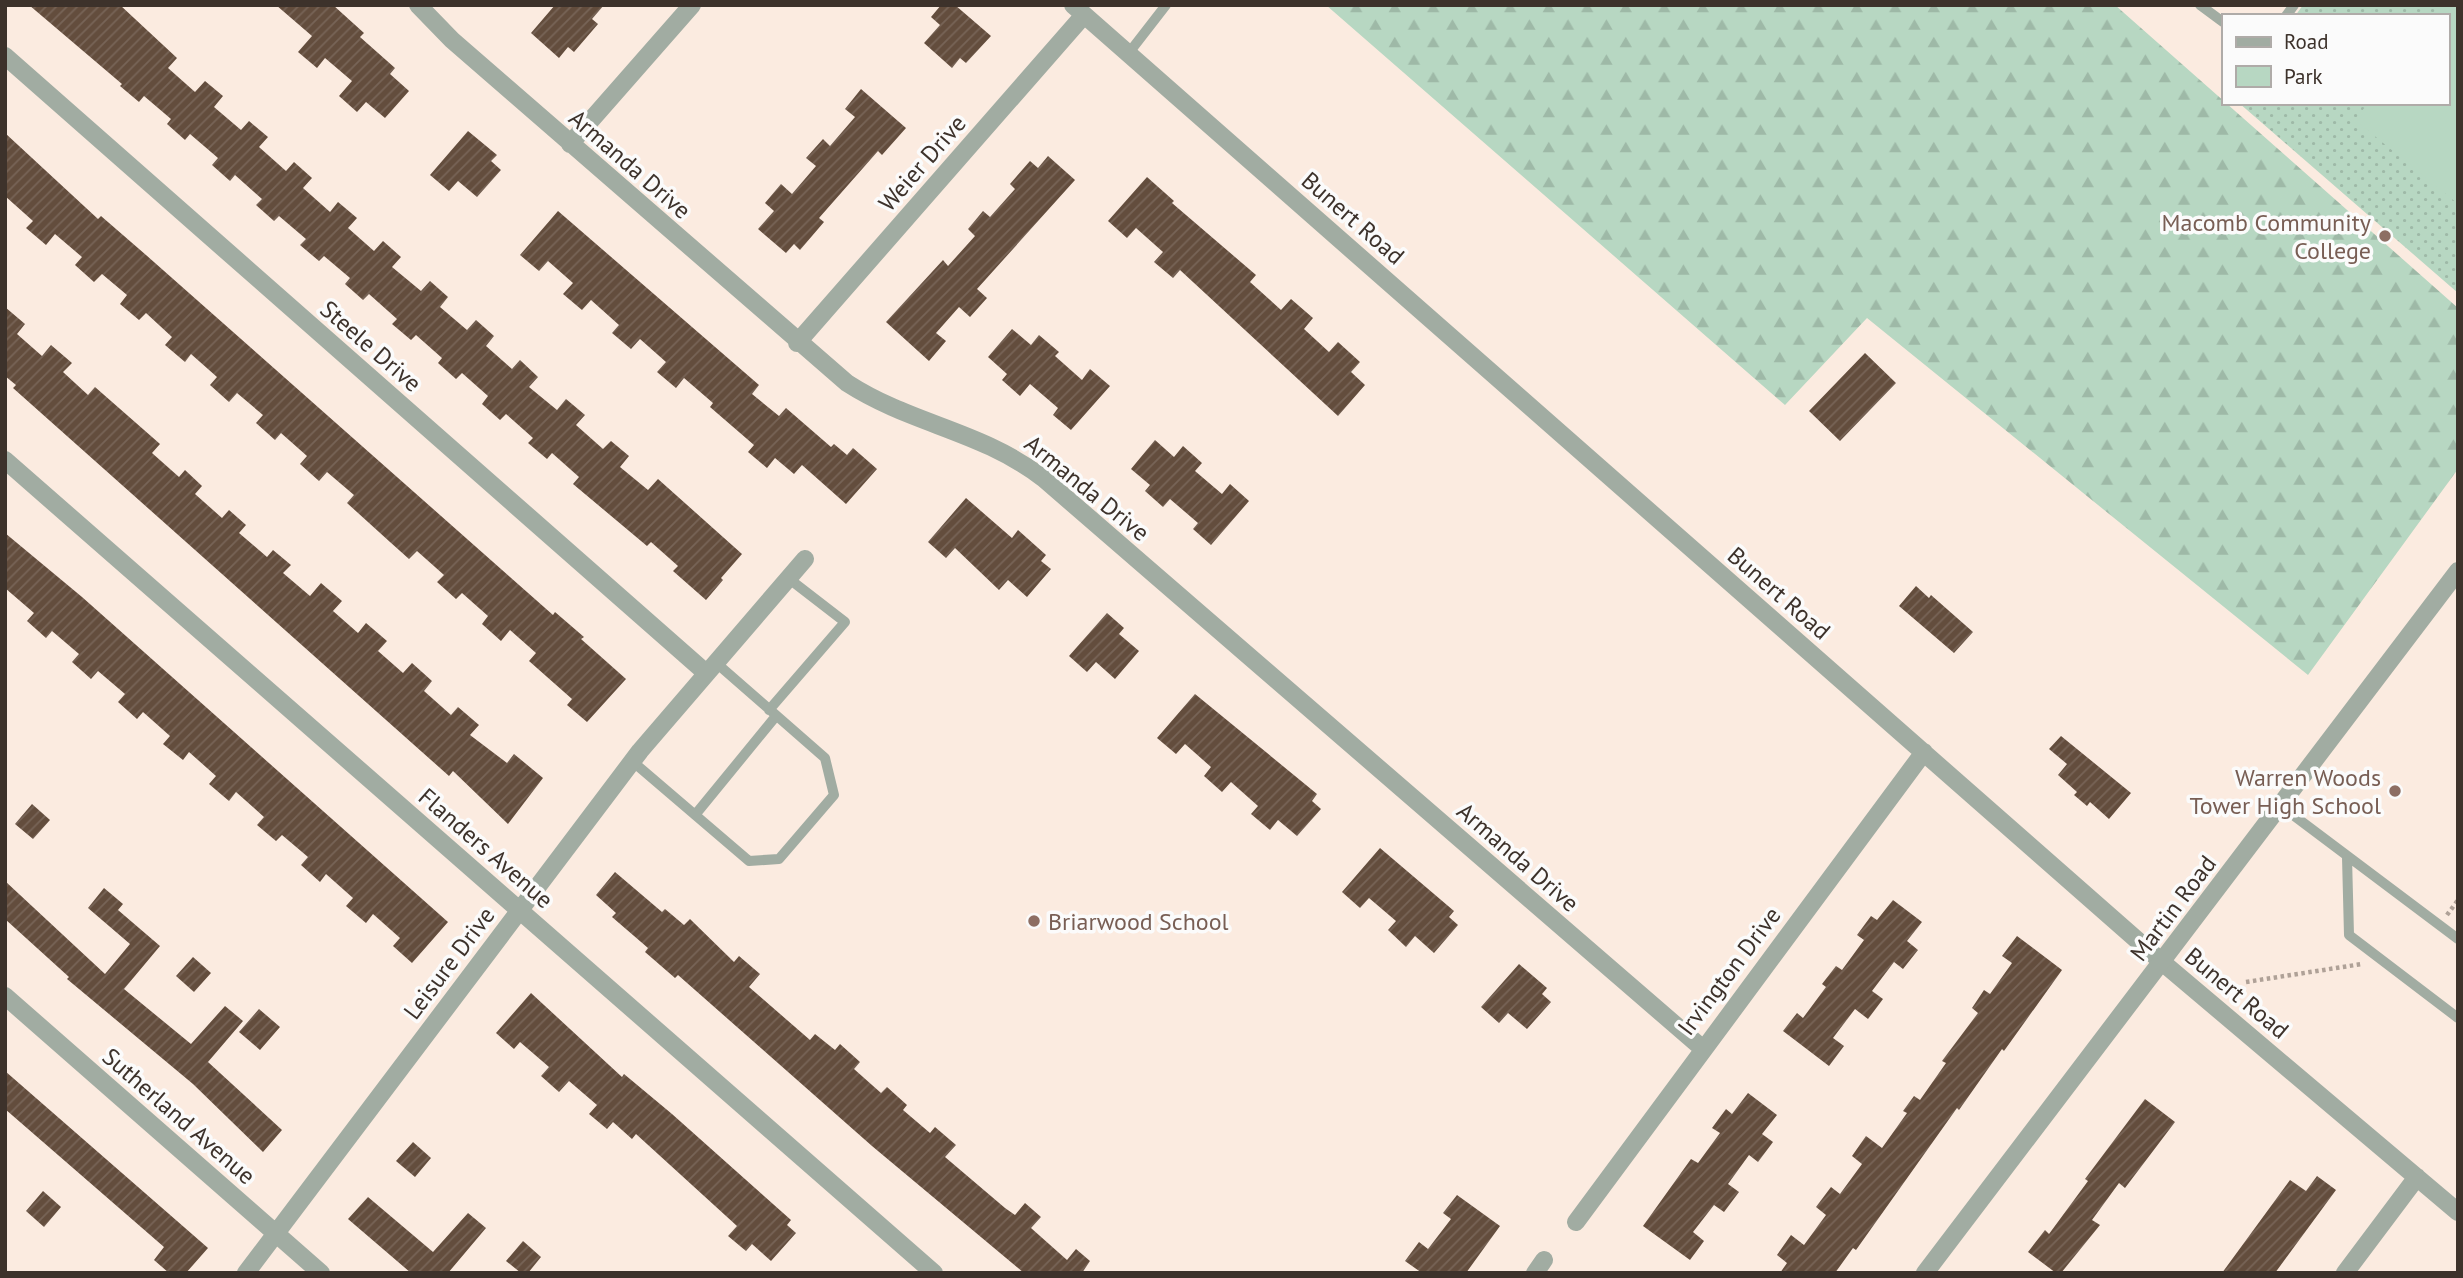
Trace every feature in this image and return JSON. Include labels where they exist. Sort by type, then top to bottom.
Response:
[{"type":"street","name":"Armanda Drive","points":[[418,5],[452,40],[846,383],[902,415],[983,441],[1043,478],[1702,1048]]},
{"type":"street","points":[[570,144],[692,5]]},
{"type":"street","name":"Bunert Road","points":[[1078,10],[2162,962],[2458,1212]]},
{"type":"street","name":"Weier Drive","points":[[797,343],[1078,10]]},
{"type":"street","name":"Steele Drive","points":[[5,56],[710,666]]},
{"type":"street","name":"Flanders Avenue","points":[[5,460],[934,1273]]},
{"type":"street","name":"Leisure Drive","points":[[246,1273],[632,761],[710,666],[805,559]]},
{"type":"street","name":"Martin Road","points":[[1925,1273],[2458,571]]},
{"type":"street","name":"Irvington Drive","points":[[1576,1222],[1702,1048],[1924,752]]},
{"type":"street","name":"Sutherland Avenue","points":[[5,996],[321,1273]]},
{"type":"street","points":[[2345,1273],[2417,1177]]},
{"type":"lane","points":[[1128,54],[1166,5]]},
{"type":"lane","points":[[2200,5],[2222,21]]},
{"type":"lane","points":[[695,815],[845,622],[788,578]]},
{"type":"lane","points":[[632,761],[749,861],[779,859],[834,795],[825,758],[773,713],[710,666]]},
{"type":"lane","points":[[2281,806],[2458,939]]},
{"type":"lane","points":[[2347,857],[2349,935],[2458,1018]]},
{"type":"path","points":[[2446,916],[2458,900]]},
{"type":"path","points":[[2246,982],[2362,964]]},
{"type":"green space","points":[[1326,5],[2115,5],[2222,100],[2222,105],[2228,105],[2458,308],[2458,469],[2308,675],[1867,318],[1785,405]]},
{"type":"green space","points":[[2303,5],[2458,5],[2458,293],[2241,105],[2449,105],[2449,14],[2296,14]]},
{"type":"green space","points":[[2448,5],[2458,5],[2458,204],[2355,120],[2366,105],[2449,105],[2449,14],[2441,14]]},
{"type":"building","points":[[29,5],[120,5],[177,58],[168,68],[195,92],[205,81],[223,96],[214,107],[241,130],[249,121],[268,137],[259,147],[286,171],[294,162],[312,178],[303,188],[330,212],[338,202],[357,218],[348,228],[374,251],[383,241],[401,257],[392,267],[421,291],[430,281],[448,297],[440,307],[467,330],[476,320],[494,336],[486,346],[512,369],[520,360],[538,377],[529,387],[557,410],[566,399],[585,415],[576,425],[603,449],[611,441],[629,456],[620,467],[648,490],[658,479],[742,554],[706,600],[673,571],[678,566],[651,542],[647,546],[573,484],[579,477],[552,453],[547,459],[528,443],[533,438],[506,414],[500,420],[482,404],[488,396],[462,373],[456,379],[438,363],[442,358],[416,335],[411,340],[392,324],[397,319],[369,294],[363,300],[345,284],[350,278],[324,256],[319,261],[300,245],[306,239],[279,216],[274,221],[256,205],[262,199],[235,175],[230,181],[212,165],[218,158],[190,134],[185,140],[167,124],[171,119],[144,96],[139,102],[120,86],[122,84]]},
{"type":"building","points":[[276,5],[333,5],[364,33],[360,37],[395,68],[390,74],[409,91],[385,118],[366,102],[357,112],[339,96],[352,81],[325,58],[317,68],[298,52],[312,36]]},
{"type":"building","points":[[555,5],[604,5],[592,19],[598,24],[574,52],[568,47],[559,58],[531,33]]},
{"type":"building","points":[[941,5],[955,5],[991,36],[966,63],[960,58],[952,68],[924,43],[940,25],[931,17]]},
{"type":"building","points":[[861,89],[906,128],[882,155],[878,151],[819,218],[824,222],[800,250],[794,244],[786,253],[758,229],[774,211],[765,203],[781,184],[792,194],[816,166],[806,158],[823,139],[830,146],[855,117],[845,109]]},
{"type":"building","points":[[468,131],[497,155],[491,161],[501,170],[477,197],[458,181],[449,191],[430,175]]},
{"type":"building","points":[[5,133],[98,219],[101,216],[553,615],[555,612],[584,637],[581,639],[626,679],[587,722],[567,705],[572,699],[529,661],[536,653],[510,630],[501,641],[482,624],[488,616],[462,593],[456,599],[437,582],[444,575],[417,551],[409,559],[347,503],[354,495],[327,472],[319,481],[300,464],[307,456],[281,433],[275,440],[256,423],[263,415],[237,393],[229,402],[210,385],[217,377],[191,354],[185,362],[165,345],[172,337],[146,313],[139,320],[120,304],[127,295],[102,274],[94,282],[75,265],[82,257],[55,234],[46,245],[26,228],[33,221],[5,196]]},
{"type":"building","points":[[1048,156],[1075,180],[977,289],[987,298],[970,317],[959,307],[936,333],[946,341],[929,361],[886,322],[943,260],[948,266],[975,236],[968,229],[983,211],[990,217],[1015,189],[1010,184],[1030,161],[1038,168]]},
{"type":"building","points":[[1147,177],[1174,201],[1172,203],[1256,275],[1250,282],[1281,310],[1291,299],[1313,318],[1304,329],[1329,352],[1338,342],[1360,362],[1351,372],[1365,385],[1338,416],[1180,270],[1173,278],[1154,262],[1163,252],[1136,228],[1127,238],[1108,221]]},
{"type":"building","points":[[558,211],[759,385],[752,394],[779,416],[786,408],[831,447],[834,444],[847,455],[853,448],[877,469],[846,504],[802,465],[794,474],[775,458],[767,468],[748,452],[754,445],[710,407],[713,403],[684,378],[676,388],[657,372],[666,362],[640,339],[631,349],[612,333],[619,325],[591,300],[582,310],[563,294],[573,283],[548,261],[539,271],[520,255]]},
{"type":"building","points":[[5,307],[25,324],[17,334],[42,356],[51,345],[72,363],[63,372],[88,395],[95,387],[160,444],[152,453],[179,477],[185,470],[202,486],[195,494],[222,518],[229,510],[246,525],[239,533],[267,557],[273,550],[291,565],[283,573],[310,596],[321,583],[342,601],[333,611],[358,633],[366,623],[387,641],[378,651],[403,673],[412,663],[432,681],[424,691],[451,715],[458,707],[479,725],[470,735],[507,763],[514,754],[543,778],[508,824],[453,771],[449,776],[13,388],[16,385],[5,376]]},
{"type":"building","points":[[1012,329],[1031,345],[1039,335],[1059,352],[1055,356],[1082,380],[1090,369],[1110,386],[1071,430],[1053,415],[1058,408],[1030,384],[1020,396],[1002,380],[1007,374],[988,357]]},
{"type":"building","points":[[1865,353],[1896,383],[1840,441],[1809,411]]},
{"type":"building","points":[[1155,440],[1174,457],[1183,446],[1202,463],[1195,471],[1222,494],[1230,484],[1249,501],[1211,545],[1193,529],[1198,523],[1170,499],[1163,507],[1145,491],[1150,485],[1131,469]]},
{"type":"building","points":[[966,498],[1012,538],[1018,530],[1046,555],[1041,561],[1051,569],[1027,597],[1008,580],[999,590],[955,548],[946,558],[928,542]]},
{"type":"building","points":[[5,533],[82,597],[448,922],[412,963],[393,946],[400,938],[373,914],[366,923],[346,906],[353,898],[326,874],[320,882],[301,865],[308,857],[282,835],[276,841],[257,825],[264,817],[236,792],[229,801],[209,784],[216,776],[189,752],[183,760],[163,744],[170,736],[143,712],[137,719],[118,702],[125,694],[98,671],[91,679],[72,662],[79,654],[52,631],[46,638],[27,621],[34,613],[5,588]]},
{"type":"building","points":[[1916,586],[1929,598],[1931,595],[1973,632],[1954,653],[1899,606]]},
{"type":"building","points":[[1107,613],[1124,628],[1119,634],[1139,651],[1115,679],[1096,662],[1087,672],[1069,656]]},
{"type":"building","points":[[1195,694],[1317,794],[1312,801],[1321,809],[1297,836],[1278,820],[1270,830],[1251,814],[1258,806],[1231,782],[1222,792],[1204,776],[1211,767],[1185,744],[1176,754],[1157,738]]},
{"type":"building","points":[[2061,736],[2131,793],[2109,819],[2090,802],[2087,806],[2074,795],[2077,792],[2058,775],[2067,764],[2049,749]]},
{"type":"building","points":[[32,804],[50,820],[33,839],[15,824]]},
{"type":"building","points":[[1380,848],[1454,911],[1449,917],[1458,925],[1434,953],[1415,936],[1406,947],[1388,930],[1396,921],[1369,898],[1360,908],[1342,892]]},
{"type":"building","points":[[615,872],[662,912],[665,909],[684,925],[690,919],[734,962],[739,956],[760,974],[749,987],[810,1040],[815,1034],[835,1050],[840,1044],[860,1062],[854,1069],[881,1093],[887,1087],[907,1105],[903,1110],[930,1133],[935,1127],[956,1145],[945,1157],[1015,1215],[1025,1203],[1041,1217],[1031,1228],[1067,1260],[1076,1249],[1090,1261],[1082,1273],[1024,1273],[872,1146],[678,975],[675,978],[645,952],[648,948],[612,917],[616,913],[596,895]]},
{"type":"building","points":[[5,881],[105,974],[130,944],[88,908],[104,888],[123,904],[118,910],[160,946],[124,989],[191,1044],[225,1006],[243,1021],[208,1062],[282,1130],[263,1152],[193,1084],[67,979],[69,977],[5,919]]},
{"type":"building","points":[[1893,900],[1922,922],[1907,941],[1918,950],[1903,969],[1894,962],[1872,991],[1883,999],[1868,1019],[1855,1009],[1833,1038],[1844,1046],[1829,1066],[1783,1031],[1797,1013],[1803,1018],[1826,987],[1822,984],[1836,966],[1842,970],[1864,940],[1857,935],[1871,916],[1877,920]]},
{"type":"building","points":[[2017,936],[2062,970],[2004,1051],[2002,1049],[1959,1110],[1957,1108],[1856,1250],[1853,1248],[1835,1273],[1780,1273],[1787,1263],[1777,1255],[1791,1235],[1804,1245],[1826,1215],[1816,1207],[1831,1187],[1840,1194],[1862,1164],[1852,1156],[1866,1136],[1882,1148],[1907,1113],[1903,1111],[1914,1096],[1920,1100],[1946,1063],[1942,1061],[1978,1013],[1972,1008],[1984,990],[1990,994],[2012,963],[2002,956]]},
{"type":"building","points":[[193,957],[211,973],[194,992],[176,976]]},
{"type":"building","points":[[1519,964],[1547,988],[1542,994],[1551,1002],[1527,1029],[1508,1013],[1499,1023],[1481,1007]]},
{"type":"building","points":[[531,993],[622,1077],[624,1074],[672,1114],[791,1220],[787,1225],[796,1233],[771,1261],[752,1244],[746,1251],[728,1236],[737,1226],[636,1134],[632,1139],[613,1122],[607,1129],[589,1114],[597,1105],[569,1081],[559,1092],[541,1076],[549,1067],[520,1042],[514,1049],[496,1033]]},
{"type":"building","points":[[259,1009],[280,1027],[260,1050],[239,1032]]},
{"type":"building","points":[[5,1071],[208,1248],[186,1273],[169,1273],[154,1260],[164,1247],[5,1109]]},
{"type":"building","points":[[1748,1093],[1777,1115],[1762,1134],[1773,1142],[1758,1162],[1749,1155],[1728,1184],[1739,1192],[1724,1212],[1714,1205],[1693,1232],[1704,1241],[1690,1260],[1643,1226],[1691,1159],[1698,1163],[1720,1133],[1712,1128],[1726,1109],[1732,1114]]},
{"type":"building","points":[[2145,1099],[2175,1122],[2125,1188],[2119,1183],[2092,1220],[2100,1225],[2061,1273],[2056,1273],[2028,1252],[2045,1230],[2049,1234],[2088,1181],[2085,1179]]},
{"type":"building","points":[[413,1142],[431,1158],[415,1177],[396,1161]]},
{"type":"building","points":[[2317,1176],[2336,1190],[2275,1273],[2222,1273],[2290,1180],[2306,1191]]},
{"type":"building","points":[[43,1191],[61,1207],[44,1227],[26,1211]]},
{"type":"building","points":[[1457,1195],[1500,1226],[1466,1273],[1422,1273],[1405,1261],[1419,1242],[1428,1249],[1451,1219],[1443,1213]]},
{"type":"building","points":[[368,1197],[433,1252],[468,1213],[486,1228],[448,1273],[411,1273],[348,1219]]},
{"type":"building","points":[[523,1241],[541,1257],[528,1273],[521,1273],[506,1261]]},
{"type":"place","name":"Macomb Community College","points":[[2385,236]]},
{"type":"place","name":"Warren Woods Tower High School","points":[[2395,791]]},
{"type":"place","name":"Briarwood School","points":[[1034,921]]}]
